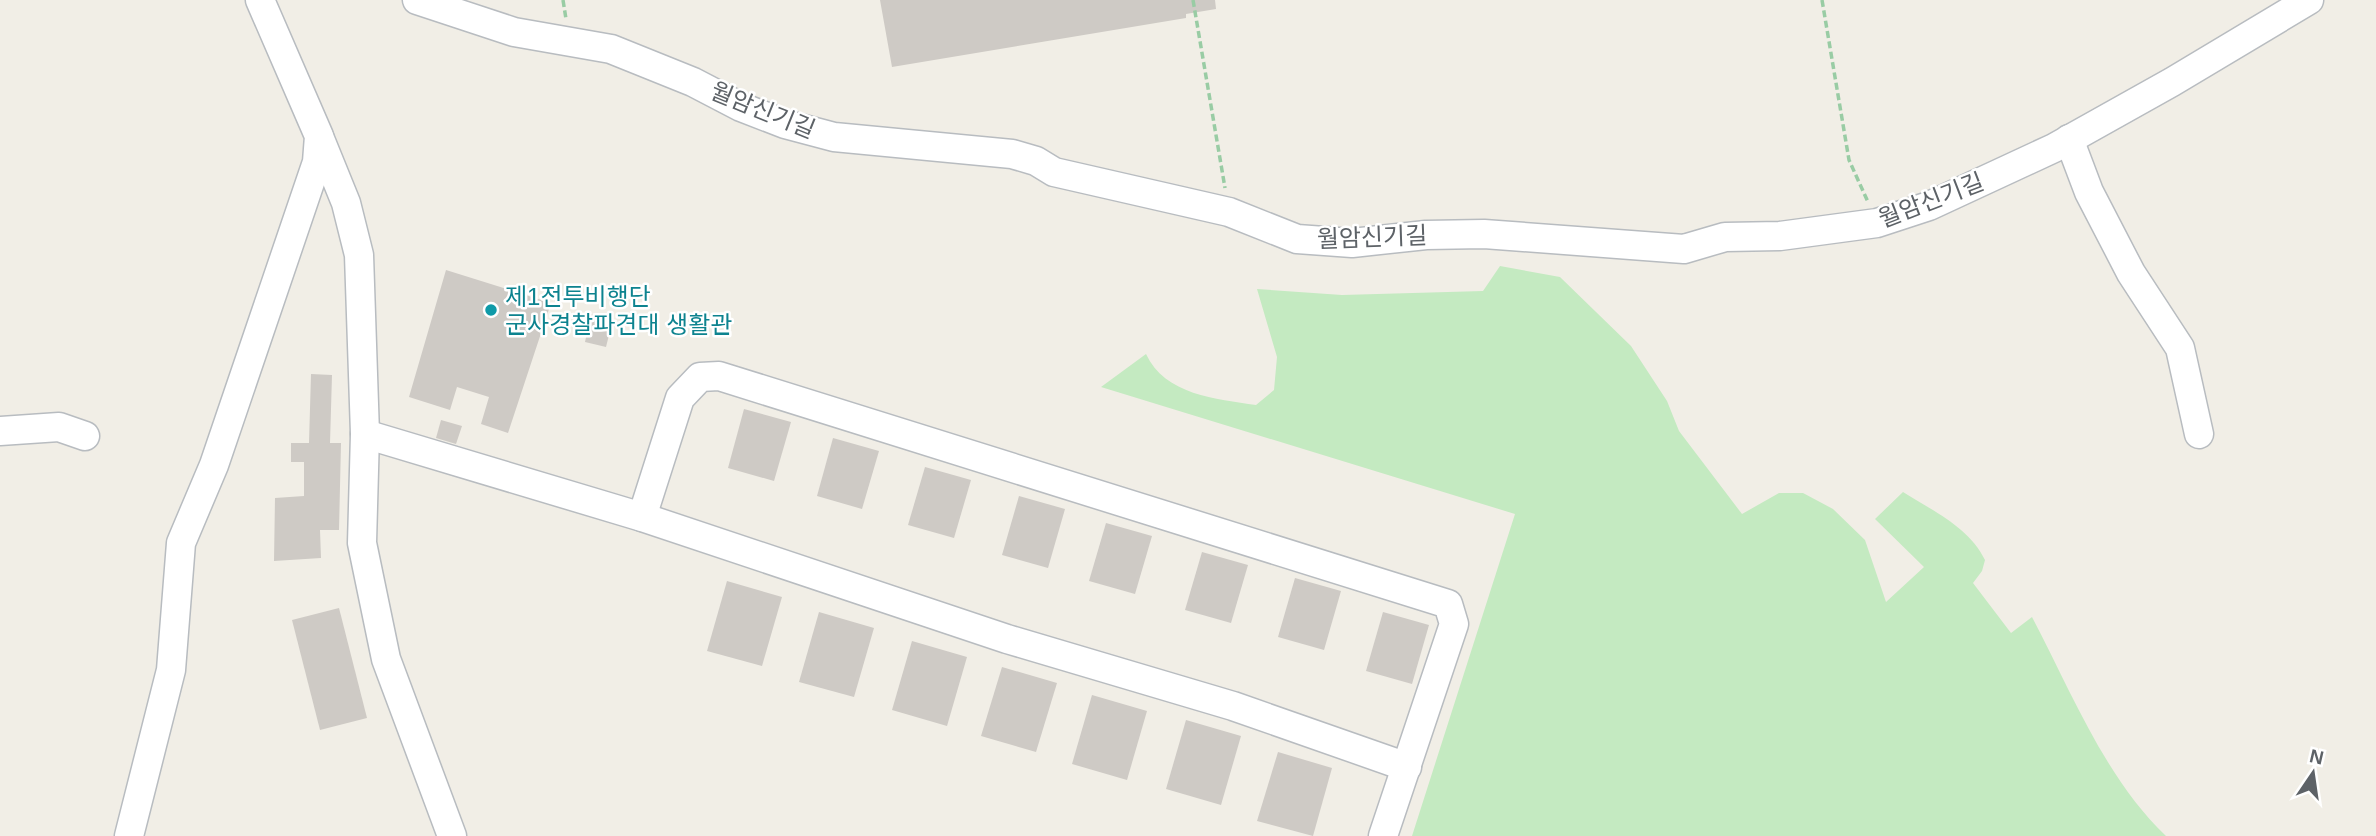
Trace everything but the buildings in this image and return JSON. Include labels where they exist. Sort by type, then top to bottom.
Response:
[{"type":"street","points":[[260,0],[346,203],[359,255],[365,434],[362,543],[386,659],[452,836]]},
{"type":"street","name":"월암신기길","points":[[416,0],[514,32],[611,49],[693,82],[741,107],[834,137],[1012,154],[1036,161],[1054,172],[1229,212],[1297,239],[1352,243],[1426,235],[1484,234],[1684,249],[1725,237],[1780,236],[1877,223],[1929,206],[2069,139],[2172,82],[2309,0]]},
{"type":"street","points":[[129,836],[171,670],[181,543],[214,465],[317,162],[319,136]]},
{"type":"street","points":[[2069,139],[2089,192],[2131,273],[2179,348],[2199,434]]},
{"type":"street","points":[[642,517],[680,398],[700,377],[719,376],[1448,604],[1454,624],[1383,836]]},
{"type":"street","points":[[0,431],[59,427],[85,436]]},
{"type":"street","points":[[365,434],[642,517],[1007,639],[1233,706],[1406,767]]},
{"type":"path","points":[[1193,0],[1229,212]]},
{"type":"path","points":[[1822,0],[1849,159],[1877,223]]},
{"type":"green space","points":[[1500,266],[1560,277],[1631,346],[1667,401],[1679,431],[1742,514],[1779,493],[1803,493],[1833,509],[1865,540],[1886,602],[1924,567],[1875,519],[1903,492],[1960,529],[1970,538],[1985,560],[1982,571],[1973,583],[2011,633],[2032,617],[2107,761],[2144,813],[2166,836],[1412,836],[1515,514],[1101,387],[1146,354],[1155,368],[1179,387],[1209,397],[1256,405],[1274,390],[1277,357],[1257,289],[1342,295],[1483,291]]},
{"type":"place","name":"제1전투비행단 군사경찰파견대 생활관","points":[[491,310]]}]
